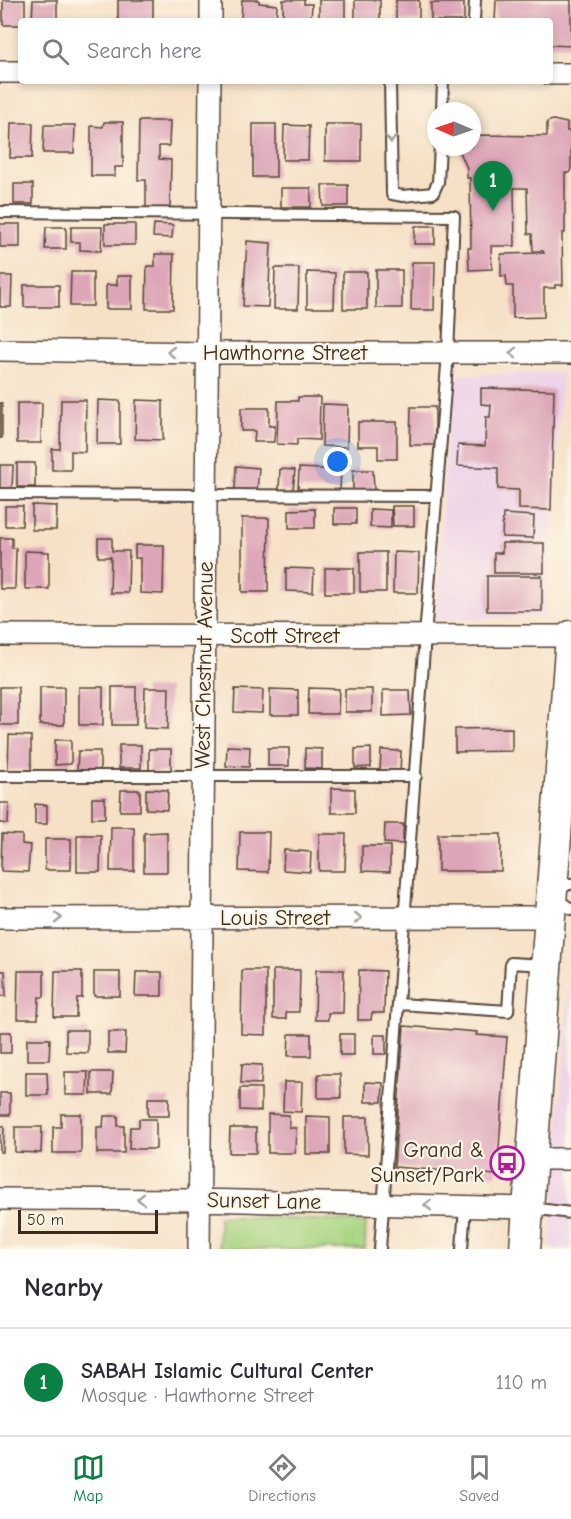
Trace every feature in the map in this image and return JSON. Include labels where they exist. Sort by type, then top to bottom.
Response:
[{"type":"main road","points":[[525,1249],[547,965],[561,902],[571,636]]},
{"type":"street","points":[[211,0],[211,18]]},
{"type":"street","points":[[0,72],[18,72]]},
{"type":"street","points":[[553,74],[571,74]]},
{"type":"street","name":"West Chestnut Avenue","points":[[199,1249],[210,84]]},
{"type":"street","name":"Hawthorne Street","points":[[0,350],[207,353],[571,353]]},
{"type":"street","name":"Scott Street","points":[[0,635],[571,636]]},
{"type":"street","name":"Louis Street","points":[[0,918],[405,918],[561,902]]},
{"type":"street","points":[[532,1159],[571,1159]]},
{"type":"street","name":"Sunset Lane","points":[[0,1199],[199,1200],[528,1208]]},
{"type":"lane","points":[[474,18],[475,0]]},
{"type":"lane","points":[[390,84],[392,194],[403,196],[433,192],[438,182],[439,156]]},
{"type":"lane","points":[[442,102],[443,84]]},
{"type":"lane","points":[[0,212],[454,216],[448,353],[380,1249]]},
{"type":"lane","points":[[0,494],[436,496]]},
{"type":"lane","points":[[0,776],[416,776]]},
{"type":"lane","points":[[399,1004],[508,1011],[511,963],[547,965]]},
{"type":"lane","points":[[462,1249],[465,1206]]},
{"type":"lane","points":[[528,1208],[571,1213]]},
{"type":"shaded area","points":[[562,372],[545,616],[436,620],[450,375]]},
{"type":"shaded area","points":[[571,953],[571,1249],[550,1249]]},
{"type":"green space","points":[[219,1216],[366,1222],[365,1249],[219,1249]]},
{"type":"building","points":[[3,0],[25,0],[25,18],[18,18],[18,25],[3,25]]},
{"type":"building","points":[[33,0],[57,0],[57,18],[32,18]]},
{"type":"building","points":[[118,0],[153,0],[153,18],[118,18]]},
{"type":"building","points":[[242,0],[259,0],[259,3],[277,5],[276,18],[241,18]]},
{"type":"building","points":[[283,0],[304,0],[304,4],[312,4],[311,18],[283,18]]},
{"type":"building","points":[[319,0],[345,0],[345,18],[319,18]]},
{"type":"building","points":[[355,0],[380,0],[380,18],[355,18]]},
{"type":"building","points":[[396,0],[419,0],[419,18],[396,18]]},
{"type":"building","points":[[496,0],[571,0],[571,46],[553,45],[553,18],[495,18]]},
{"type":"building","points":[[431,3],[464,3],[464,18],[431,18]]},
{"type":"building","points":[[553,120],[567,123],[567,131],[571,135],[571,169],[569,173],[565,173],[565,233],[562,233],[563,285],[544,288],[544,317],[513,318],[513,286],[507,286],[506,276],[501,276],[501,254],[544,253],[533,251],[532,234],[528,234],[527,188],[514,188],[515,246],[491,246],[492,269],[469,270],[470,178],[467,178],[467,168],[462,156],[481,156],[481,135],[547,136],[547,122]]},
{"type":"building","points":[[139,121],[170,121],[169,146],[159,146],[159,159],[171,160],[170,209],[146,209],[146,180],[138,180]]},
{"type":"building","points":[[104,122],[123,122],[123,167],[115,167],[115,176],[91,176],[91,126],[103,127]]},
{"type":"building","points":[[11,123],[33,123],[32,158],[10,158]]},
{"type":"building","points":[[253,124],[276,124],[276,177],[253,177]]},
{"type":"building","points":[[325,124],[361,124],[361,161],[325,161]]},
{"type":"building","points":[[44,125],[75,125],[74,153],[43,153]]},
{"type":"building","points":[[284,125],[309,126],[308,160],[283,160]]},
{"type":"building","points":[[14,184],[33,184],[33,204],[14,204]]},
{"type":"building","points":[[322,185],[348,185],[348,206],[323,206]]},
{"type":"building","points":[[281,188],[311,188],[311,207],[281,207]]},
{"type":"building","points":[[0,224],[20,224],[20,247],[0,247]]},
{"type":"building","points":[[105,224],[135,224],[135,245],[105,245]]},
{"type":"building","points":[[154,224],[173,225],[172,238],[153,237]]},
{"type":"building","points":[[415,226],[435,226],[435,244],[414,244]]},
{"type":"building","points":[[46,227],[66,227],[66,249],[45,249]]},
{"type":"building","points":[[71,227],[102,227],[101,251],[80,250],[80,242],[71,242]]},
{"type":"building","points":[[247,241],[271,243],[268,307],[243,306]]},
{"type":"building","points":[[155,254],[174,254],[173,309],[146,309],[147,266],[155,266]]},
{"type":"building","points":[[412,262],[435,262],[434,310],[411,310]]},
{"type":"building","points":[[275,268],[299,268],[298,309],[274,309]]},
{"type":"building","points":[[376,270],[402,270],[402,308],[376,308]]},
{"type":"building","points":[[71,272],[93,272],[93,306],[70,306]]},
{"type":"building","points":[[307,272],[335,273],[334,308],[307,308]]},
{"type":"building","points":[[343,272],[367,272],[367,309],[343,309]]},
{"type":"building","points":[[0,276],[12,276],[11,307],[0,307]]},
{"type":"building","points":[[117,276],[132,276],[132,309],[106,309],[106,285],[117,285]]},
{"type":"building","points":[[24,285],[59,285],[59,307],[24,307]]},
{"type":"building","points":[[481,388],[554,390],[551,510],[519,509],[519,490],[498,489],[498,468],[457,466],[458,445],[485,446],[486,417],[490,417],[491,405],[481,404]]},
{"type":"building","points":[[298,397],[320,397],[319,440],[297,439],[297,445],[277,444],[278,401],[298,401]]},
{"type":"building","points":[[61,400],[86,400],[85,452],[71,451],[71,470],[52,470],[52,449],[60,449]]},
{"type":"building","points":[[98,400],[120,401],[120,444],[97,444]]},
{"type":"building","points":[[136,400],[163,401],[163,440],[135,439]]},
{"type":"building","points":[[0,403],[2,403],[2,438],[0,438]]},
{"type":"building","points":[[17,403],[42,403],[41,443],[17,443]]},
{"type":"building","points":[[323,404],[348,405],[347,447],[322,446]]},
{"type":"building","points":[[411,407],[435,407],[435,445],[410,445]]},
{"type":"building","points":[[241,408],[269,408],[269,426],[275,426],[274,442],[254,442],[255,431],[241,431]]},
{"type":"building","points":[[358,422],[397,422],[397,459],[378,459],[378,446],[358,446]]},
{"type":"building","points":[[17,463],[35,463],[35,487],[17,487]]},
{"type":"building","points":[[0,465],[13,465],[12,488],[0,488]]},
{"type":"building","points":[[236,466],[259,468],[257,491],[235,490]]},
{"type":"building","points":[[299,468],[341,470],[340,491],[298,489]]},
{"type":"building","points":[[280,469],[295,470],[293,491],[279,490]]},
{"type":"building","points":[[353,470],[373,470],[374,490],[353,490]]},
{"type":"building","points":[[32,505],[57,506],[56,530],[32,530]]},
{"type":"building","points":[[5,506],[23,506],[22,526],[5,526]]},
{"type":"building","points":[[392,506],[414,506],[414,526],[393,526]]},
{"type":"building","points":[[334,508],[356,508],[356,524],[334,524]]},
{"type":"building","points":[[315,509],[315,528],[289,528],[289,510]]},
{"type":"building","points":[[370,509],[391,510],[391,528],[370,527]]},
{"type":"building","points":[[503,514],[534,516],[533,538],[502,537]]},
{"type":"building","points":[[242,518],[269,518],[268,592],[242,592]]},
{"type":"building","points":[[0,538],[12,538],[12,548],[16,548],[15,589],[0,589]]},
{"type":"building","points":[[98,538],[112,538],[112,551],[129,551],[128,593],[110,593],[111,557],[98,557]]},
{"type":"building","points":[[502,543],[544,543],[544,573],[494,573],[494,553],[502,553]]},
{"type":"building","points":[[135,545],[164,545],[163,594],[140,593],[140,558],[135,558]]},
{"type":"building","points":[[25,551],[49,552],[49,589],[25,589]]},
{"type":"building","points":[[360,552],[386,552],[386,592],[360,592]]},
{"type":"building","points":[[394,552],[419,553],[418,593],[393,593]]},
{"type":"building","points":[[286,568],[314,569],[313,592],[286,591]]},
{"type":"building","points":[[325,568],[354,568],[354,593],[325,593]]},
{"type":"building","points":[[487,576],[542,576],[542,611],[487,611]]},
{"type":"building","points":[[0,687],[18,687],[18,725],[0,725]]},
{"type":"building","points":[[40,687],[64,687],[64,725],[40,725]]},
{"type":"building","points":[[79,687],[103,687],[103,725],[79,725]]},
{"type":"building","points":[[112,687],[136,687],[136,725],[112,725]]},
{"type":"building","points":[[145,688],[169,688],[168,729],[144,728]]},
{"type":"building","points":[[309,688],[339,689],[338,714],[308,714]]},
{"type":"building","points":[[235,689],[263,690],[262,713],[234,712]]},
{"type":"building","points":[[270,689],[298,690],[298,715],[270,715]]},
{"type":"building","points":[[345,689],[372,689],[372,712],[345,712]]},
{"type":"building","points":[[383,690],[410,690],[411,715],[383,716]]},
{"type":"building","points":[[512,728],[512,751],[455,752],[455,729]]},
{"type":"building","points":[[9,735],[31,736],[31,770],[8,770]]},
{"type":"building","points":[[55,740],[71,740],[71,764],[55,765]]},
{"type":"building","points":[[119,745],[141,745],[141,768],[119,768]]},
{"type":"building","points":[[227,746],[250,747],[249,767],[226,766]]},
{"type":"building","points":[[268,748],[289,748],[289,766],[268,766]]},
{"type":"building","points":[[305,748],[322,749],[322,769],[305,768]]},
{"type":"building","points":[[371,748],[371,767],[355,768],[355,749]]},
{"type":"building","points":[[149,749],[171,749],[171,772],[149,772]]},
{"type":"building","points":[[381,750],[401,751],[400,773],[380,771]]},
{"type":"building","points":[[78,751],[100,751],[100,771],[77,771]]},
{"type":"building","points":[[331,788],[355,789],[355,813],[331,813]]},
{"type":"building","points":[[146,789],[168,790],[167,810],[146,809]]},
{"type":"building","points":[[121,790],[140,790],[140,811],[120,811]]},
{"type":"building","points":[[92,798],[105,798],[105,818],[92,818]]},
{"type":"building","points":[[0,803],[9,803],[8,824],[0,823]]},
{"type":"building","points":[[35,804],[47,805],[47,824],[35,824]]},
{"type":"building","points":[[385,824],[403,824],[403,844],[384,843]]},
{"type":"building","points":[[111,827],[134,827],[134,871],[110,871]]},
{"type":"building","points":[[167,832],[167,872],[144,872],[144,833]]},
{"type":"building","points":[[240,832],[269,832],[268,872],[239,871]]},
{"type":"building","points":[[2,834],[22,835],[22,844],[30,845],[28,872],[1,871]]},
{"type":"building","points":[[319,834],[346,834],[345,871],[319,871]]},
{"type":"building","points":[[438,834],[501,834],[501,871],[438,871]]},
{"type":"building","points":[[77,835],[101,835],[100,872],[77,872]]},
{"type":"building","points":[[45,839],[71,839],[71,870],[45,870]]},
{"type":"building","points":[[362,846],[390,846],[390,872],[362,871]]},
{"type":"building","points":[[284,850],[311,852],[310,872],[283,870]]},
{"type":"building","points":[[242,970],[266,970],[266,1035],[241,1034]]},
{"type":"building","points":[[273,970],[300,970],[299,1012],[286,1012],[286,1019],[273,1019]]},
{"type":"building","points":[[316,970],[344,970],[343,1013],[328,1013],[328,1020],[315,1020]]},
{"type":"building","points":[[359,970],[385,971],[384,1013],[372,1013],[371,1020],[358,1020]]},
{"type":"building","points":[[0,971],[5,971],[6,996],[0,996]]},
{"type":"building","points":[[18,971],[44,971],[44,997],[39,997],[38,1019],[17,1019]]},
{"type":"building","points":[[55,971],[82,971],[82,998],[77,998],[76,1017],[54,1017]]},
{"type":"building","points":[[94,972],[120,972],[120,996],[94,996]]},
{"type":"building","points":[[136,972],[162,972],[162,996],[135,996]]},
{"type":"building","points":[[404,1026],[507,1037],[497,1175],[394,1167]]},
{"type":"building","points":[[66,1030],[88,1030],[88,1053],[66,1052]]},
{"type":"building","points":[[0,1032],[11,1032],[11,1053],[0,1053]]},
{"type":"building","points":[[108,1032],[126,1032],[125,1053],[108,1053]]},
{"type":"building","points":[[289,1034],[311,1034],[311,1056],[288,1056]]},
{"type":"building","points":[[340,1034],[354,1034],[354,1055],[340,1055]]},
{"type":"building","points":[[374,1035],[386,1035],[386,1054],[374,1054]]},
{"type":"building","points":[[27,1039],[50,1039],[49,1060],[27,1060]]},
{"type":"building","points":[[242,1064],[262,1065],[261,1084],[241,1083]]},
{"type":"building","points":[[26,1072],[47,1072],[48,1095],[26,1095]]},
{"type":"building","points":[[65,1072],[88,1072],[87,1095],[65,1095]]},
{"type":"building","points":[[91,1072],[113,1072],[112,1094],[91,1094]]},
{"type":"building","points":[[318,1074],[340,1074],[341,1098],[318,1098]]},
{"type":"building","points":[[284,1082],[302,1082],[301,1112],[283,1111]]},
{"type":"building","points":[[365,1082],[383,1083],[382,1102],[365,1102]]},
{"type":"building","points":[[240,1088],[261,1088],[261,1111],[240,1110]]},
{"type":"building","points":[[0,1093],[10,1093],[10,1115],[0,1115]]},
{"type":"building","points":[[148,1098],[169,1098],[169,1116],[148,1116]]},
{"type":"building","points":[[61,1114],[81,1114],[81,1153],[53,1153],[53,1127],[61,1127]]},
{"type":"building","points":[[268,1114],[289,1115],[289,1128],[296,1128],[295,1153],[268,1153]]},
{"type":"building","points":[[104,1116],[118,1116],[118,1126],[124,1126],[124,1153],[97,1153],[97,1127],[103,1127]]},
{"type":"building","points":[[306,1116],[330,1117],[330,1154],[306,1154]]},
{"type":"building","points":[[344,1117],[368,1117],[368,1155],[344,1154]]},
{"type":"building","points":[[139,1119],[156,1119],[156,1149],[129,1149],[130,1127],[139,1127]]},
{"type":"building","points":[[0,1126],[4,1126],[3,1152],[0,1152]]},
{"type":"building","points":[[15,1127],[42,1127],[41,1153],[15,1152]]},
{"type":"building","points":[[230,1128],[256,1128],[256,1153],[229,1153]]},
{"type":"place","name":"SABAH Islamic Cultural Center","points":[[493,211]]},
{"type":"place","name":"Grand & Sunset/Park","points":[[507,1163]]}]
